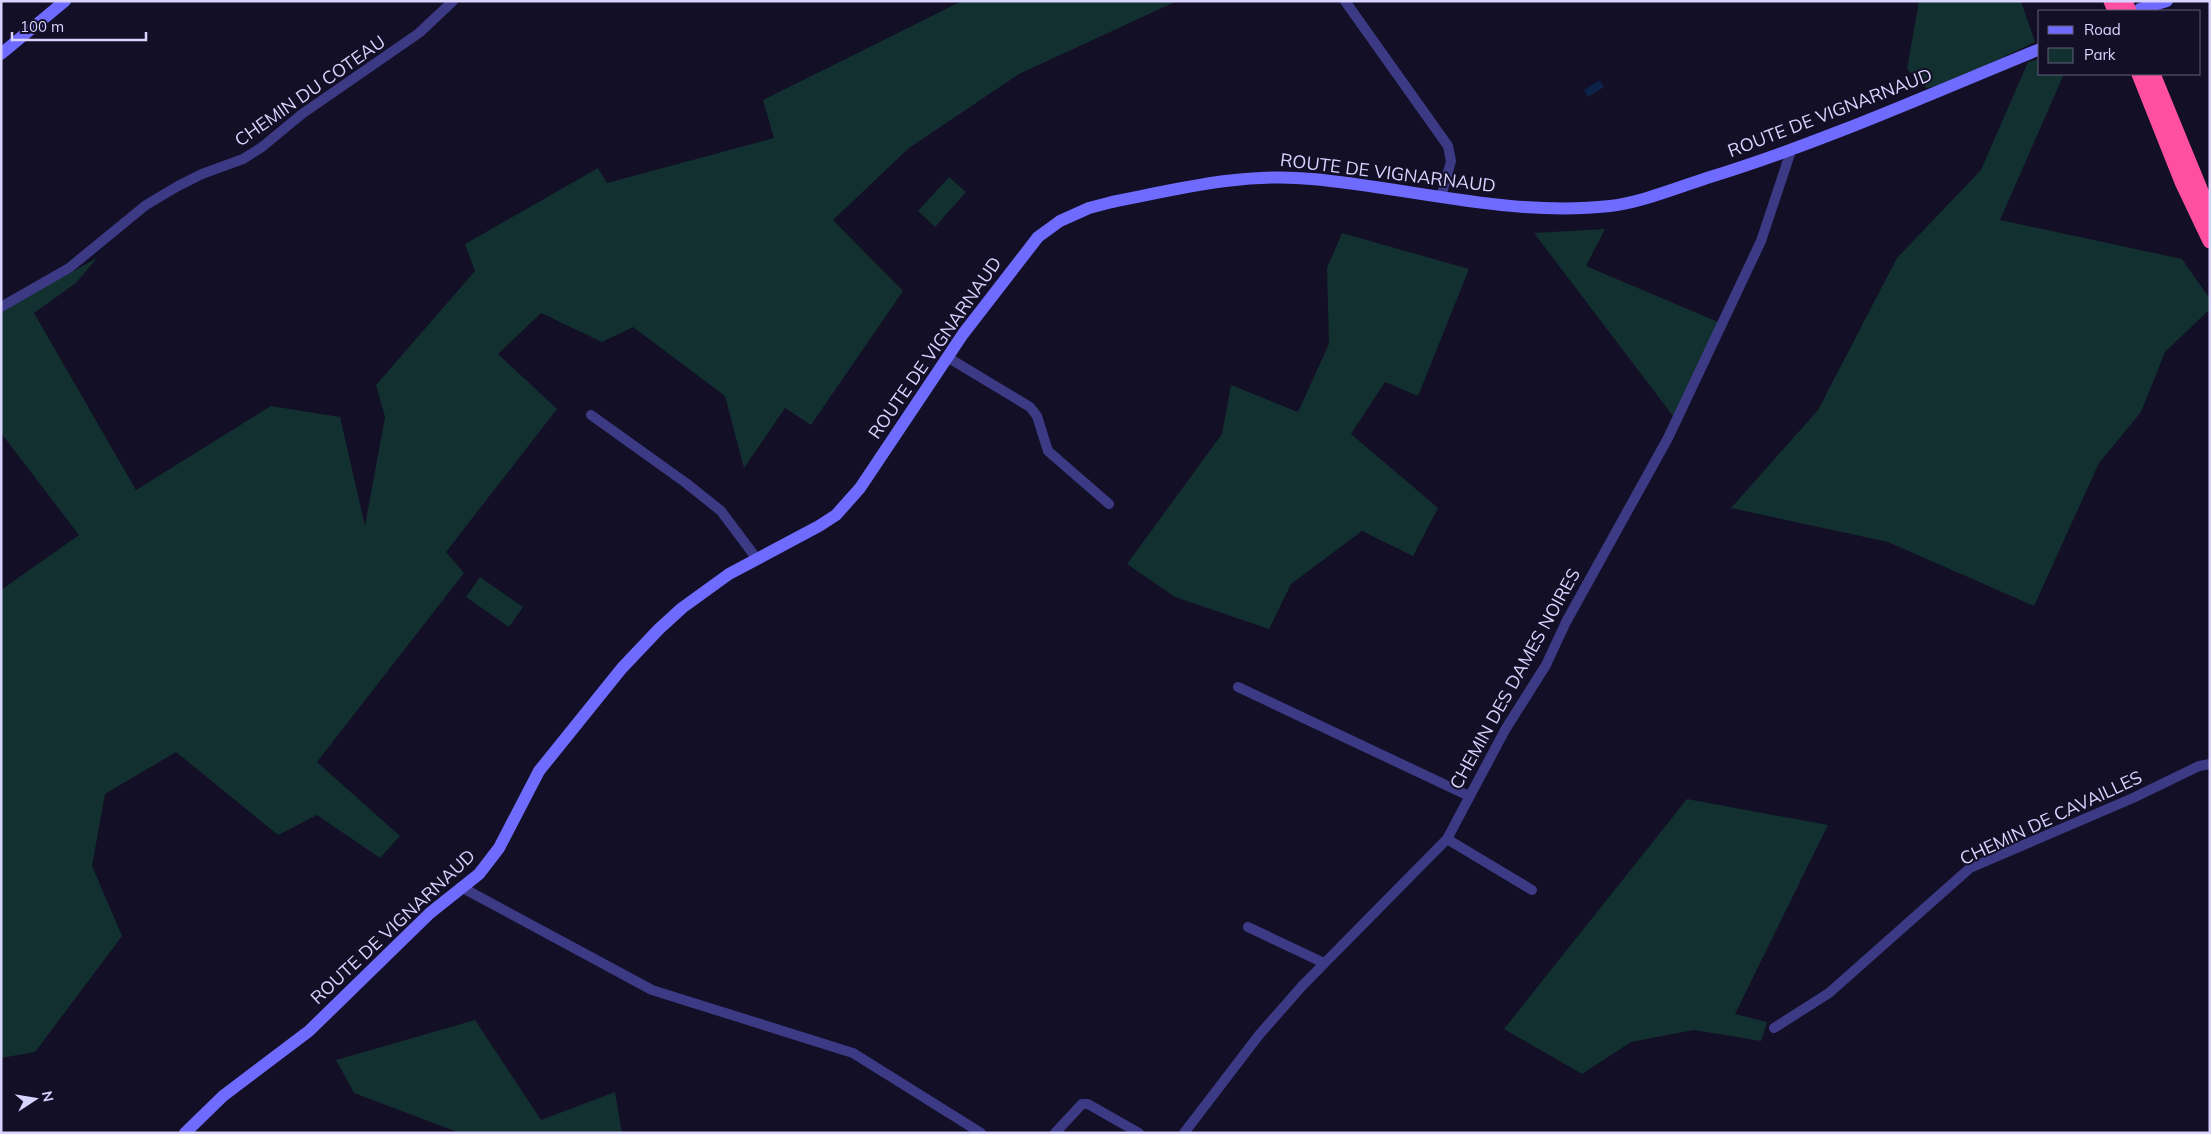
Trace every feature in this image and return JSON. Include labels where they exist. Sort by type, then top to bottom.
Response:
[{"type":"highway","points":[[2125,1],[2134,10]]},
{"type":"highway","points":[[2140,75],[2182,182],[2210,241]]},
{"type":"highway","points":[[2153,75],[2210,213]]},
{"type":"street","points":[[1,54],[65,1]]},
{"type":"street","name":"CHEMIN DU COTEAU","points":[[1,307],[69,268],[146,205],[178,186],[202,174],[243,159],[262,147],[302,114],[419,33],[453,1]]},
{"type":"street","points":[[1345,1],[1448,146],[1451,161],[1441,197]]},
{"type":"street","points":[[2134,10],[2167,1]]},
{"type":"street","name":"ROUTE DE VIGNARNAUD","points":[[185,1133],[210,1108],[309,1031],[430,913],[479,874],[496,852],[539,771],[640,648],[682,608],[729,574],[836,515],[860,488],[947,357],[1006,275],[1038,237],[1060,221],[1089,208],[1253,177],[1311,178],[1472,202],[1566,208],[1612,205],[1648,197],[1791,151],[2038,50]]},
{"type":"street","name":"CHEMIN DES DAMES NOIRES","points":[[1184,1133],[1259,1035],[1324,963],[1447,839],[1505,730],[1546,666],[1566,622],[1668,438],[1761,242],[1791,151]]},
{"type":"street","points":[[947,357],[1036,412],[1048,451],[1109,504]]},
{"type":"street","points":[[591,415],[686,483],[721,511],[757,559]]},
{"type":"street","points":[[1238,686],[1469,796]]},
{"type":"street","name":"CHEMIN DE CAVAILLES","points":[[1774,1028],[1829,993],[1970,868],[2133,798],[2200,766],[2210,764]]},
{"type":"street","points":[[1447,839],[1532,890]]},
{"type":"street","points":[[461,887],[652,990],[853,1054],[981,1133]]},
{"type":"street","points":[[1248,927],[1324,963]]},
{"type":"street","points":[[1055,1133],[1082,1104],[1088,1104],[1140,1133]]},
{"type":"green space","points":[[962,1],[1177,1],[1019,74],[909,148],[833,220],[903,291],[811,425],[785,408],[744,468],[725,396],[633,327],[602,342],[541,313],[498,354],[557,409],[446,552],[464,573],[317,762],[400,836],[380,858],[317,815],[278,835],[176,752],[105,794],[92,866],[122,936],[35,1052],[1,1058],[1,590],[79,535],[1,433],[1,311],[97,258],[76,283],[34,313],[136,490],[271,406],[340,417],[365,526],[385,417],[376,385],[475,271],[465,244],[598,168],[607,183],[774,138],[763,100]]},
{"type":"green space","points":[[1919,1],[2021,1],[2035,42],[1946,84],[1927,88],[1907,69]]},
{"type":"green space","points":[[2038,60],[2038,75],[2064,75],[2000,220],[2182,259],[2210,299],[2210,309],[2165,352],[2141,412],[2099,463],[2034,606],[1888,542],[1731,508],[1818,410],[1897,258],[1981,170],[2028,62]]},
{"type":"green space","points":[[949,177],[966,192],[935,227],[918,211]]},
{"type":"green space","points":[[1605,229],[1586,266],[1718,322],[1673,416],[1534,233]]},
{"type":"green space","points":[[1342,233],[1469,269],[1418,396],[1385,382],[1351,434],[1438,508],[1413,556],[1362,531],[1291,584],[1269,629],[1175,597],[1127,564],[1222,434],[1231,385],[1298,412],[1329,344],[1327,268]]},
{"type":"green space","points":[[480,577],[523,607],[509,627],[466,597]]},
{"type":"green space","points":[[1687,799],[1828,825],[1735,1014],[1767,1022],[1761,1041],[1694,1030],[1631,1042],[1582,1074],[1504,1029]]},
{"type":"green space","points":[[475,1020],[541,1120],[615,1092],[622,1133],[460,1133],[354,1093],[336,1060]]},
{"type":"water","points":[[1600,80],[1604,87],[1588,97],[1584,90]]}]
